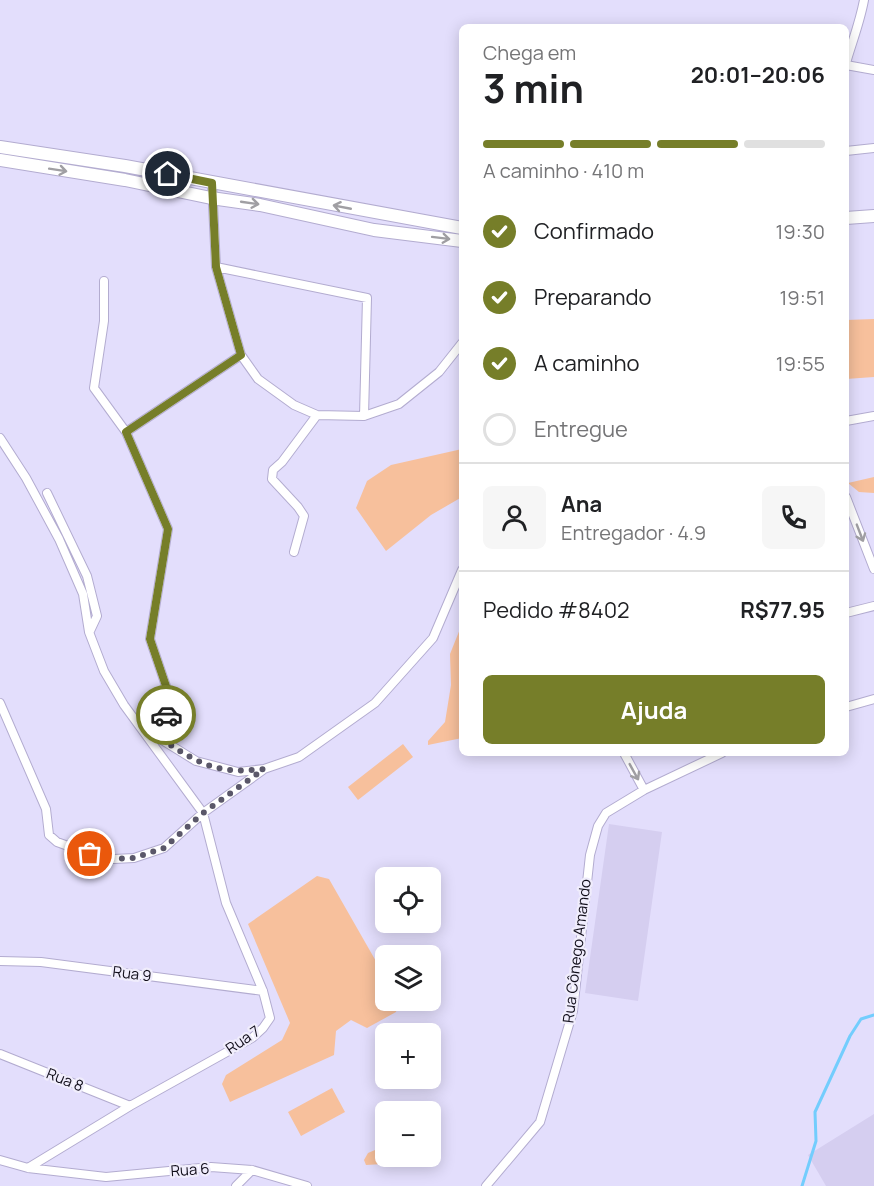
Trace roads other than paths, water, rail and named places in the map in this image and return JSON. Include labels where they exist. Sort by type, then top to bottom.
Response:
[{"type":"street","points":[[849,52],[860,22],[864,0]]},
{"type":"street","points":[[849,65],[874,70]]},
{"type":"street","points":[[459,227],[125,166],[1,147],[1,160],[260,205],[374,230],[459,241]]},
{"type":"street","points":[[849,151],[874,148]]},
{"type":"street","points":[[125,166],[125,180]]},
{"type":"street","points":[[212,183],[216,267],[241,355],[258,379],[294,405],[317,415],[364,416],[399,404],[439,372],[459,347]]},
{"type":"street","points":[[374,230],[376,213]]},
{"type":"street","points":[[849,218],[874,216]]},
{"type":"street","points":[[216,267],[367,298],[364,416]]},
{"type":"street","points":[[104,281],[104,321],[94,388],[126,432],[168,529],[150,639],[167,689],[166,742]]},
{"type":"street","points":[[126,432],[241,355]]},
{"type":"street","points":[[294,552],[304,516],[272,479],[273,470],[282,462],[317,415]]},
{"type":"street","points":[[849,420],[874,416]]},
{"type":"street","points":[[0,438],[27,478],[59,539],[83,594],[89,632],[104,671],[124,705],[203,813]]},
{"type":"street","points":[[46,493],[87,576],[97,616],[89,632]]},
{"type":"street","points":[[849,505],[874,568]]},
{"type":"street","points":[[142,728],[195,761],[238,772],[264,769],[298,757],[375,703],[433,638],[459,577]]},
{"type":"street","points":[[849,612],[874,606]]},
{"type":"street","points":[[849,706],[874,699]]},
{"type":"street","points":[[0,703],[46,809],[49,836],[57,842],[90,854],[114,859],[134,858],[164,848],[203,813],[264,769]]},
{"type":"street","points":[[626,756],[644,790]]},
{"type":"street","name":"Rua Cônego Amando","points":[[486,1186],[540,1122],[573,1011],[590,855],[598,826],[606,813],[644,790],[716,756]]},
{"type":"street","name":"Rua 7","points":[[28,1168],[130,1106],[252,1038],[270,1018],[263,991],[226,903],[203,813]]},
{"type":"street","name":"Rua 9","points":[[0,961],[41,962],[263,991]]},
{"type":"street","name":"Rua 8","points":[[0,1054],[130,1106]]},
{"type":"street","name":"Rua 6","points":[[0,1160],[28,1168],[106,1177],[211,1167],[252,1170],[307,1186]]},
{"type":"street","points":[[236,1186],[252,1170]]},
{"type":"waterway","points":[[802,1186],[816,1141],[815,1112],[850,1036],[861,1019],[874,1015]]}]
